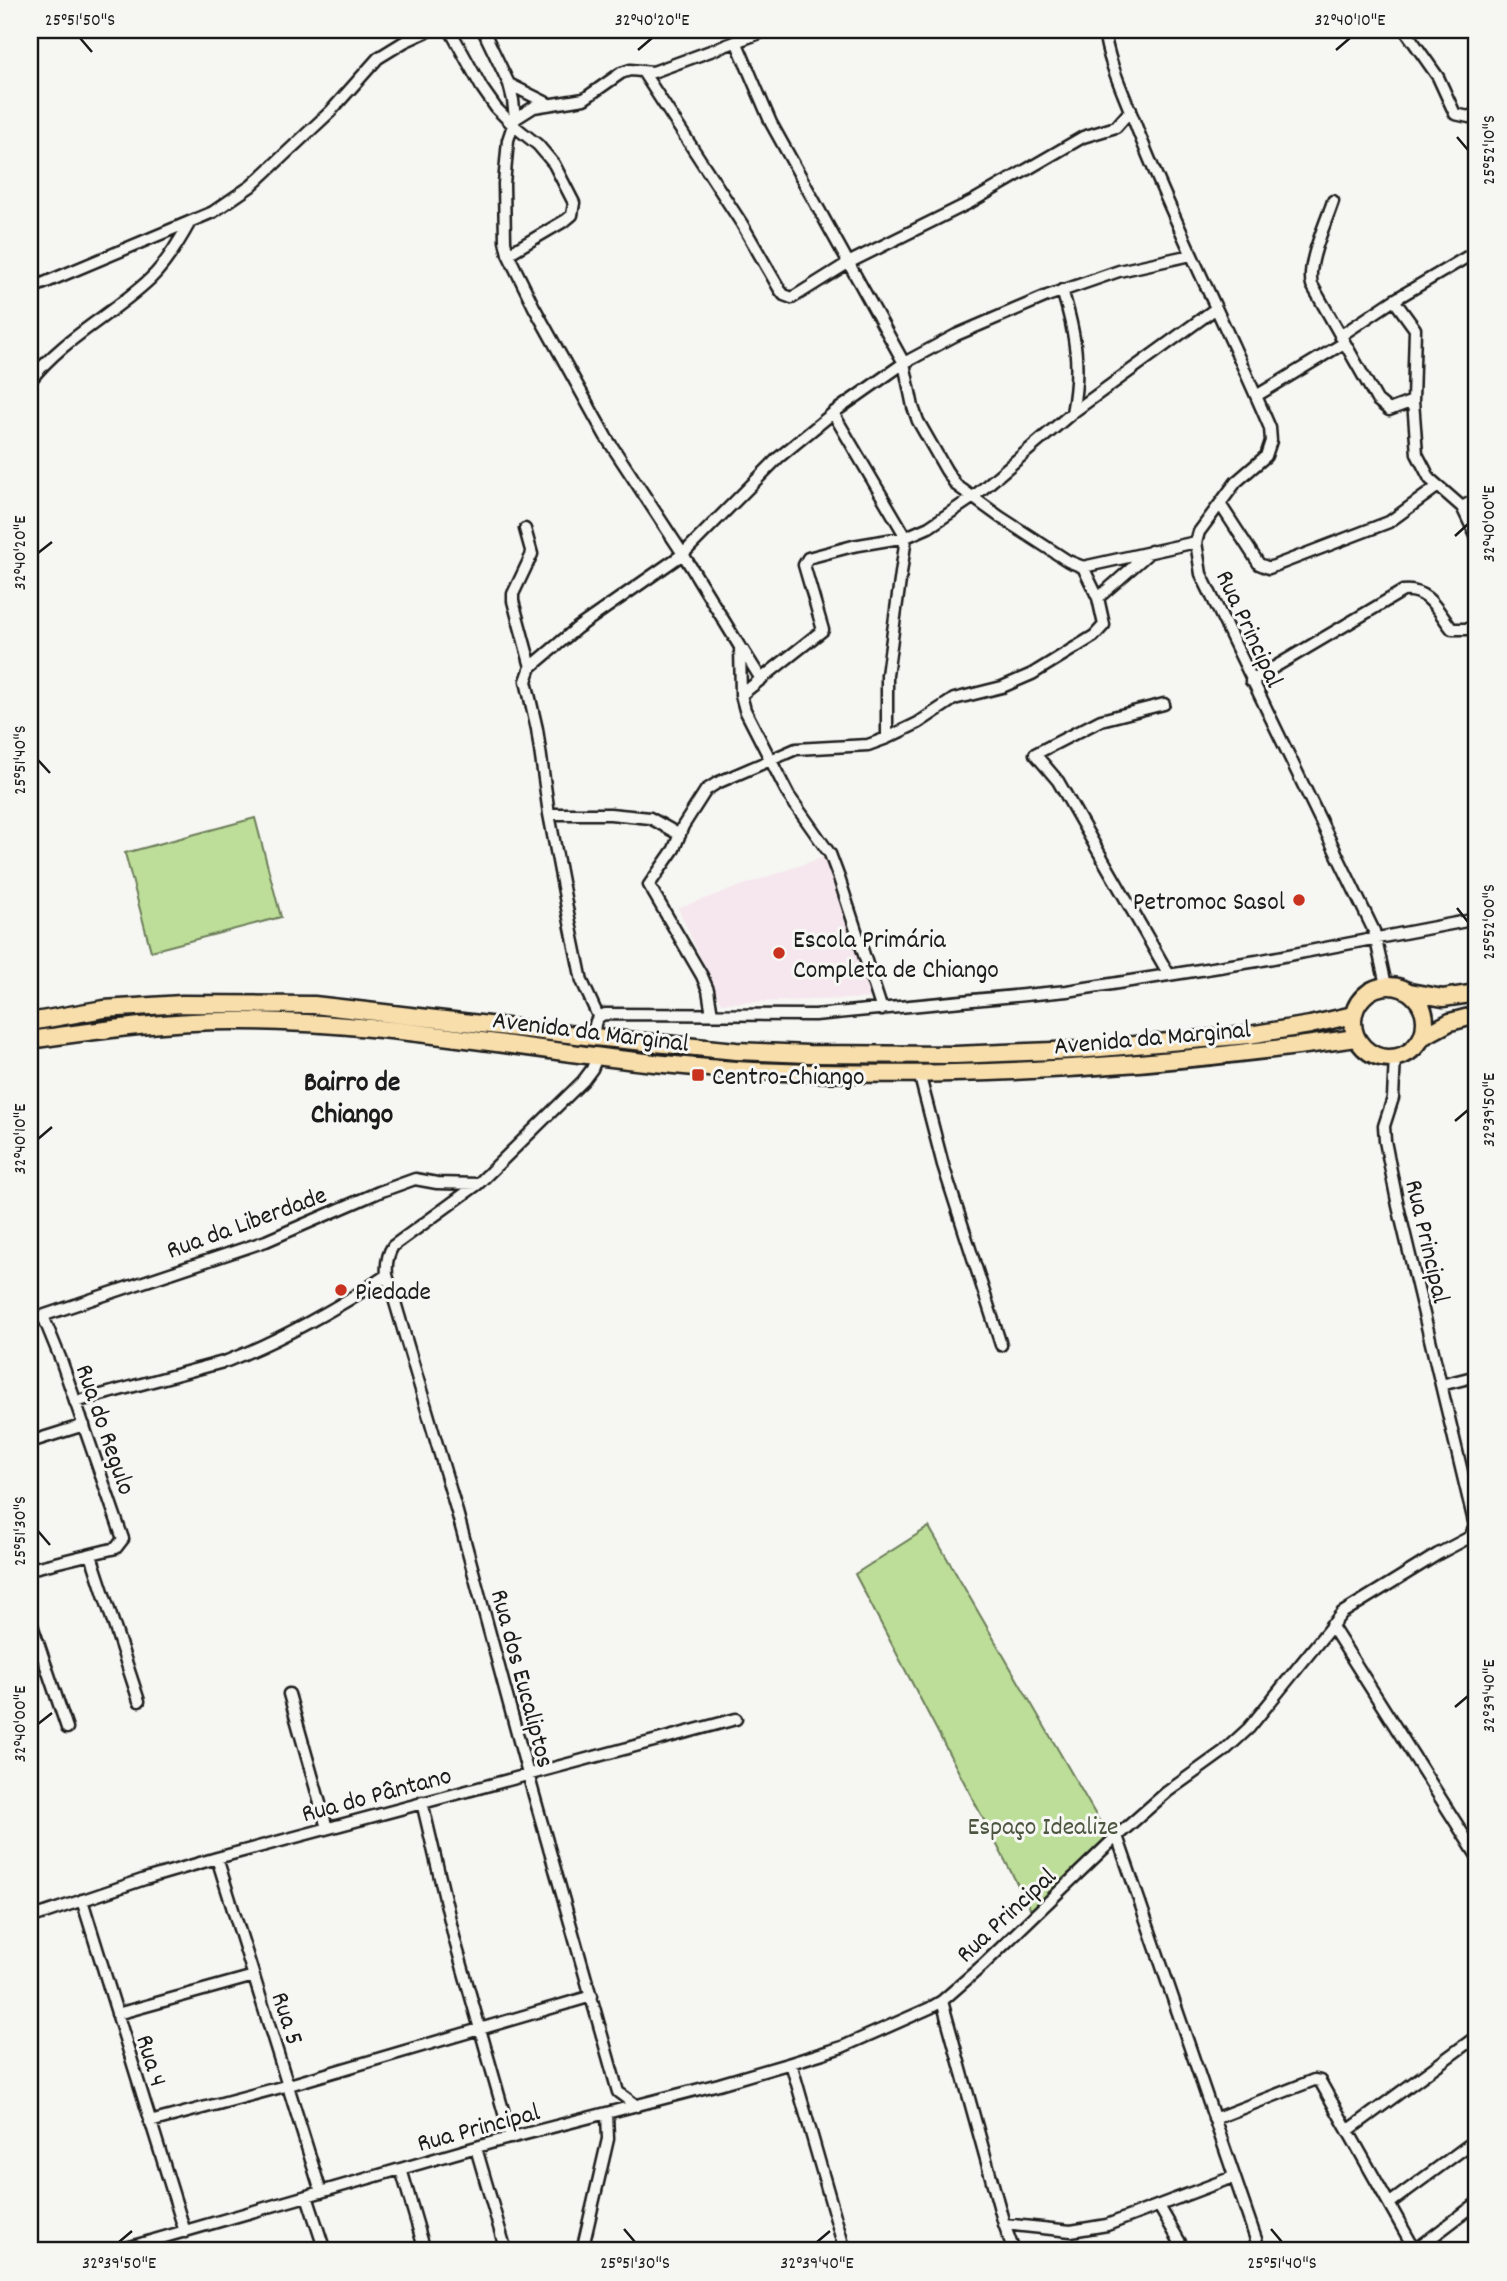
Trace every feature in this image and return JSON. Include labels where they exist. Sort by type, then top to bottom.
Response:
[{"type":"main road","points":[[1410,992],[1419,1001],[1424,1013],[1422,1037],[1415,1047],[1395,1058],[1377,1056],[1362,1046],[1356,1038],[1353,1014],[1365,994],[1375,988],[1386,985],[1443,998],[1477,993]]},
{"type":"main road","name":"Avenida da Marginal","points":[[30,1022],[104,1009],[182,1004],[314,1004],[736,1051],[955,1055],[1078,1050],[1249,1035],[1310,1025],[1353,1014]]},
{"type":"main road","points":[[1422,1037],[1450,1022],[1477,1016]]},
{"type":"main road","name":"Avenida da Marginal","points":[[30,1040],[162,1023],[240,1020],[464,1039],[597,1057],[736,1070],[919,1073],[1147,1064],[1356,1038]]},
{"type":"street","points":[[30,289],[214,212],[238,197],[330,112],[378,58],[404,41],[430,30]]},
{"type":"street","points":[[450,30],[482,88],[547,154],[575,203],[572,215],[566,220],[508,254]]},
{"type":"street","points":[[483,30],[509,83],[513,100],[514,122],[508,140],[504,184],[505,241],[508,254],[534,307],[607,437],[761,679]]},
{"type":"street","points":[[514,122],[534,107],[584,99],[621,73],[664,68],[768,30]]},
{"type":"street","name":"Rua Principal","points":[[1104,30],[1110,57],[1191,255],[1270,428],[1270,448],[1266,456],[1236,482],[1199,532],[1196,542],[1201,574],[1377,939],[1386,985]]},
{"type":"street","points":[[1405,30],[1438,77],[1455,114],[1469,117],[1477,112]]},
{"type":"street","points":[[736,41],[771,123],[904,363],[918,421],[956,485],[1068,561],[1083,567],[1196,542]]},
{"type":"street","points":[[643,72],[735,213],[784,295],[792,298],[848,262],[971,202],[1083,137],[1116,127],[1131,110]]},
{"type":"street","points":[[509,83],[547,103]]},
{"type":"street","points":[[1333,201],[1310,274],[1312,285],[1383,407],[1393,410],[1413,401]]},
{"type":"street","points":[[30,381],[72,339],[152,278],[190,222]]},
{"type":"street","points":[[1256,396],[1342,340],[1394,300],[1477,251]]},
{"type":"street","points":[[598,1016],[582,981],[549,814],[537,729],[526,681],[531,667],[577,628],[683,554],[778,458],[833,413],[904,363],[968,330],[1062,290],[1119,271],[1191,255]]},
{"type":"street","points":[[1062,290],[1074,328],[1078,356],[1072,413]]},
{"type":"street","points":[[1394,300],[1415,329],[1413,401],[1417,454],[1437,487],[1462,507],[1477,538]]},
{"type":"street","points":[[741,695],[823,630],[804,565],[808,558],[853,545],[906,537],[929,527],[972,498],[1072,413],[1215,309]]},
{"type":"street","points":[[833,413],[906,537],[887,675],[887,738]]},
{"type":"street","points":[[1220,504],[1259,564],[1269,568],[1389,522],[1437,487]]},
{"type":"street","points":[[1462,507],[1477,499]]},
{"type":"street","points":[[526,529],[532,554],[513,594],[513,601],[531,667]]},
{"type":"street","points":[[1098,598],[1151,551]]},
{"type":"street","points":[[712,1014],[708,990],[702,976],[649,886],[674,849],[706,790],[796,749],[868,745],[918,723],[954,699],[1002,687],[1032,674],[1094,636],[1104,625],[1098,598],[1083,567]]},
{"type":"street","points":[[1251,681],[1403,592],[1419,592],[1427,596],[1452,629],[1477,629]]},
{"type":"street","points":[[740,647],[741,695],[752,729],[789,796],[830,854],[881,1010]]},
{"type":"street","points":[[1164,704],[1101,720],[1035,754],[1058,781],[1168,973]]},
{"type":"street","points":[[549,814],[610,814],[650,818],[680,835]]},
{"type":"street","points":[[594,1037],[595,1021],[598,1016],[605,1014],[815,1015],[1067,991],[1377,939],[1477,919]]},
{"type":"street","points":[[75,1402],[248,1353],[338,1305],[387,1275],[388,1253],[393,1246],[478,1184],[583,1081],[597,1057]]},
{"type":"street","name":"Rua Principal","points":[[117,2251],[476,2147],[791,2063],[842,2047],[942,2001],[1117,1836],[1167,1792],[1224,1751],[1249,1728],[1331,1625],[1354,1604],[1470,1537],[1475,1526],[1401,1220],[1385,1141],[1384,1126],[1393,1098],[1395,1058]]},
{"type":"street","points":[[919,1073],[943,1165],[1001,1345]]},
{"type":"street","name":"Rua da Liberdade","points":[[30,1320],[266,1241],[415,1179],[445,1184],[478,1184]]},
{"type":"street","name":"Rua dos Eucaliptos","points":[[387,1275],[457,1512],[618,2092]]},
{"type":"street","name":"Rua do Regulo","points":[[43,1316],[123,1539],[121,1544],[91,1555]]},
{"type":"street","points":[[1441,1385],[1477,1376]]},
{"type":"street","points":[[30,1442],[84,1425]]},
{"type":"street","points":[[30,1569],[91,1555],[139,1701]]},
{"type":"street","points":[[30,1619],[66,1728]]},
{"type":"street","points":[[1331,1625],[1476,1854]]},
{"type":"street","points":[[289,1694],[327,1828]]},
{"type":"street","name":"Rua do Pântano","points":[[30,1918],[217,1858],[736,1719]]},
{"type":"street","points":[[422,1802],[455,1941],[511,2138]]},
{"type":"street","points":[[1117,1836],[1260,2251]]},
{"type":"street","name":"Rua 5","points":[[217,1858],[321,2192]]},
{"type":"street","name":"Rua 4","points":[[82,1900],[185,2232]]},
{"type":"street","points":[[117,2014],[254,1976]]},
{"type":"street","points":[[150,2122],[289,2085],[592,1996]]},
{"type":"street","points":[[942,2001],[1004,2224],[1014,2251]]},
{"type":"street","points":[[1349,2130],[1477,2036]]},
{"type":"street","points":[[791,2063],[845,2251]]},
{"type":"street","points":[[1214,2119],[1317,2080],[1322,2083],[1349,2130],[1415,2251],[1477,2203]]},
{"type":"street","points":[[582,2251],[608,2140],[610,2113],[618,2092],[637,2106]]},
{"type":"street","points":[[1390,2203],[1477,2139]]},
{"type":"street","points":[[476,2147],[506,2251]]},
{"type":"street","points":[[401,2169],[425,2251]]},
{"type":"street","points":[[1004,2224],[1071,2231],[1107,2225],[1233,2177]]},
{"type":"street","points":[[307,2196],[325,2251]]},
{"type":"street","points":[[1159,2206],[1185,2251]]},
{"type":"shaded area","name":"Escola Primária Completa de Chiango","points":[[827,856],[873,998],[721,1003],[678,908]]},
{"type":"green space","points":[[255,818],[281,917],[151,951],[125,853]]},
{"type":"green space","name":"Espaço Idealize","points":[[929,1527],[1108,1836],[1031,1910],[855,1574]]},
{"type":"place","name":"Petromoc Sasol","points":[[1299,900]]},
{"type":"place","name":"Escola Primária Completa de Chiango","points":[[779,953]]},
{"type":"place","name":"Centro-Chiango","points":[[698,1075]]},
{"type":"place","name":"Piedade","points":[[341,1290]]},
{"type":"district","name":"Bairro de Chiango","points":[[352,1096]]}]
